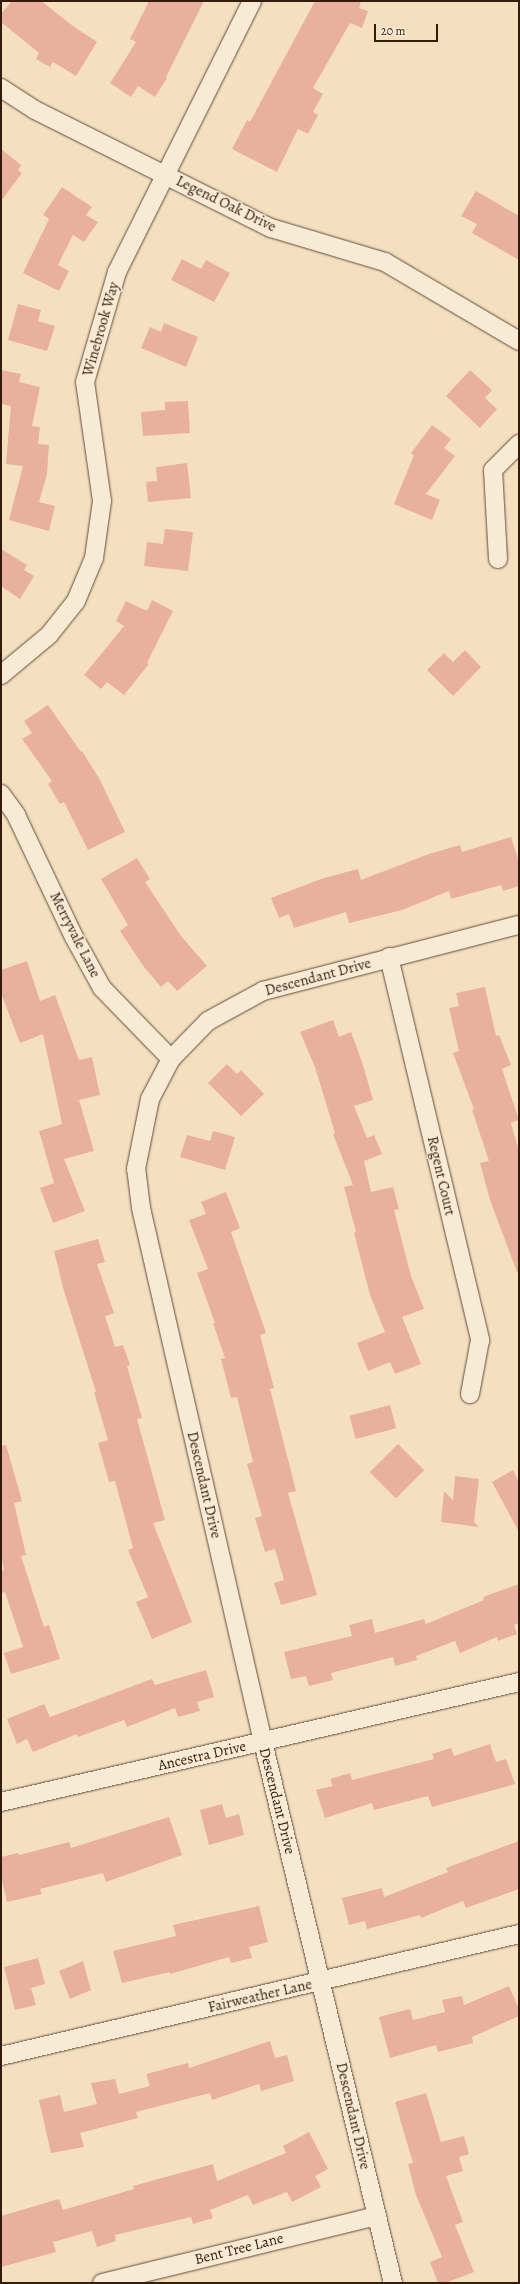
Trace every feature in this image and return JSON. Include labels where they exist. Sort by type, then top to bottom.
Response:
[{"type":"street","name":"Winebrook Way","points":[[1,675],[49,636],[76,601],[94,558],[102,501],[85,382],[117,272],[252,1]]},
{"type":"street","name":"Legend Oak Drive","points":[[1,88],[35,110],[271,228],[385,262],[519,341]]},
{"type":"street","points":[[498,559],[493,470],[519,444]]},
{"type":"street","name":"Merryvale Lane","points":[[1,794],[16,815],[74,937],[102,988],[171,1059]]},
{"type":"street","name":"Descendant Drive","points":[[393,2283],[322,1982],[263,1742],[143,1216],[136,1169],[150,1099],[171,1059],[208,1021],[263,991],[389,957],[519,925]]},
{"type":"street","name":"Regent Court","points":[[389,957],[480,1340],[470,1394]]},
{"type":"street","name":"Ancestra Drive","points":[[1,1802],[519,1682]]},
{"type":"street","name":"Fairweather Lane","points":[[1,2056],[322,1982],[519,1934]]},
{"type":"street","name":"Bent Tree Lane","points":[[102,2283],[377,2216]]},
{"type":"building","points":[[12,1],[41,1],[73,26],[97,42],[76,76],[53,62],[50,67],[36,59],[39,53],[1,22],[1,14]]},
{"type":"building","points":[[149,1],[204,1],[166,77],[167,78],[155,97],[138,86],[131,97],[110,83],[136,42],[130,39]]},
{"type":"building","points":[[315,1],[361,1],[359,8],[368,11],[362,28],[350,23],[313,88],[323,94],[313,112],[318,115],[308,134],[298,129],[277,172],[232,149],[247,120],[250,122]]},
{"type":"building","points":[[1,149],[21,165],[18,170],[22,173],[1,201]]},
{"type":"building","points":[[62,187],[92,207],[86,215],[98,222],[84,242],[73,235],[58,265],[69,271],[59,291],[23,273],[49,219],[43,215]]},
{"type":"building","points":[[476,191],[519,216],[519,260],[472,233],[477,224],[461,216]]},
{"type":"building","points":[[182,259],[201,269],[206,260],[230,273],[214,302],[171,280]]},
{"type":"building","points":[[18,304],[41,310],[38,321],[55,326],[47,351],[8,340]]},
{"type":"building","points":[[164,323],[198,337],[186,367],[141,348],[150,327],[161,332]]},
{"type":"building","points":[[1,370],[21,374],[19,382],[40,387],[32,426],[40,427],[38,444],[49,445],[47,474],[39,502],[55,506],[49,531],[9,520],[23,466],[6,464],[11,406],[1,404]]},
{"type":"building","points":[[470,370],[492,390],[485,398],[497,409],[480,428],[446,396]]},
{"type":"building","points":[[188,401],[190,433],[143,436],[141,412],[165,410],[165,402]]},
{"type":"building","points":[[432,425],[451,439],[444,448],[455,456],[426,494],[440,500],[432,520],[394,504],[414,455],[411,453]]},
{"type":"building","points":[[187,463],[191,498],[148,502],[146,482],[157,481],[156,467]]},
{"type":"building","points":[[165,529],[193,532],[188,571],[144,566],[147,542],[163,544]]},
{"type":"building","points":[[1,549],[27,565],[24,570],[34,576],[20,599],[1,586]]},
{"type":"building","points":[[152,600],[173,611],[147,663],[149,664],[124,695],[107,682],[101,689],[84,675],[124,626],[116,621],[126,601],[147,611]]},
{"type":"building","points":[[465,650],[481,667],[453,696],[427,670],[444,653],[453,662]]},
{"type":"building","points":[[48,705],[81,752],[82,751],[100,780],[125,832],[88,850],[64,802],[60,804],[48,784],[52,781],[22,739],[32,733],[24,721]]},
{"type":"building","points":[[511,837],[519,862],[519,886],[503,891],[501,885],[451,899],[449,891],[402,910],[349,923],[346,912],[294,928],[289,914],[279,918],[271,898],[324,878],[358,869],[361,880],[429,854],[460,845],[462,852]]},
{"type":"building","points":[[137,858],[150,879],[145,882],[181,936],[207,966],[177,991],[168,981],[161,987],[144,967],[120,931],[128,925],[101,879]]},
{"type":"building","points":[[27,961],[40,1001],[55,995],[79,1060],[92,1057],[100,1095],[79,1100],[94,1151],[64,1159],[85,1211],[53,1223],[40,1188],[54,1183],[39,1131],[62,1124],[43,1034],[20,1043],[1,993],[1,970]]},
{"type":"building","points":[[485,987],[496,1036],[499,1035],[511,1065],[502,1069],[519,1120],[511,1123],[519,1152],[519,1272],[517,1272],[490,1200],[480,1163],[489,1161],[472,1110],[474,1109],[453,1053],[459,1051],[449,1008],[459,1006],[456,993]]},
{"type":"building","points":[[333,1020],[339,1037],[351,1032],[363,1065],[373,1100],[354,1106],[367,1138],[374,1135],[382,1154],[364,1161],[371,1192],[393,1187],[399,1209],[394,1210],[411,1276],[424,1309],[402,1317],[421,1364],[395,1374],[390,1362],[368,1371],[357,1343],[385,1332],[370,1295],[354,1233],[356,1232],[344,1187],[353,1185],[333,1134],[335,1133],[315,1067],[300,1032]]},
{"type":"building","points":[[227,1064],[237,1074],[241,1070],[264,1094],[241,1116],[208,1083]]},
{"type":"building","points":[[213,1131],[235,1137],[225,1170],[180,1157],[187,1135],[210,1141]]},
{"type":"building","points":[[226,1192],[240,1228],[231,1232],[266,1333],[260,1335],[274,1388],[270,1389],[296,1491],[288,1493],[317,1595],[281,1605],[274,1583],[284,1580],[275,1549],[265,1552],[255,1518],[262,1516],[247,1464],[253,1462],[237,1397],[231,1398],[221,1359],[225,1358],[213,1323],[215,1323],[197,1273],[208,1269],[189,1220],[206,1214],[201,1202]]},
{"type":"building","points":[[98,1239],[105,1262],[97,1264],[114,1313],[105,1316],[115,1347],[123,1345],[130,1365],[127,1366],[142,1418],[137,1419],[165,1520],[153,1523],[192,1622],[152,1639],[136,1602],[148,1597],[128,1550],[133,1548],[115,1481],[109,1482],[98,1443],[108,1440],[94,1392],[96,1392],[64,1291],[54,1251]]},
{"type":"building","points":[[390,1405],[396,1428],[356,1439],[349,1416]]},
{"type":"building","points":[[398,1444],[424,1470],[396,1498],[370,1472]]},
{"type":"building","points":[[6,1445],[22,1501],[14,1503],[26,1555],[21,1556],[44,1627],[49,1625],[60,1659],[11,1674],[4,1653],[23,1647],[5,1592],[1,1593],[1,1571],[4,1570],[1,1555],[1,1446]]},
{"type":"building","points":[[513,1470],[519,1482],[519,1532],[492,1482]]},
{"type":"building","points":[[455,1476],[479,1479],[474,1522],[479,1527],[441,1522],[444,1491],[453,1500]]},
{"type":"building","points":[[519,1584],[519,1623],[514,1625],[517,1634],[498,1641],[497,1637],[460,1653],[455,1641],[416,1656],[417,1660],[395,1666],[393,1657],[331,1673],[333,1680],[309,1686],[306,1676],[291,1679],[284,1652],[352,1636],[349,1625],[372,1619],[375,1633],[424,1619],[426,1624],[484,1600],[483,1597]]},
{"type":"building","points":[[206,1670],[214,1697],[197,1702],[200,1711],[178,1717],[175,1708],[127,1727],[124,1720],[78,1737],[77,1734],[33,1752],[27,1739],[17,1744],[7,1719],[44,1704],[50,1717],[152,1679],[155,1685]]},
{"type":"building","points":[[490,1744],[496,1762],[506,1759],[515,1784],[432,1807],[428,1796],[374,1810],[372,1803],[325,1818],[316,1790],[333,1786],[330,1779],[350,1773],[352,1780],[434,1759],[432,1754],[451,1748],[454,1756]]},
{"type":"building","points":[[222,1804],[226,1818],[239,1814],[244,1835],[209,1845],[200,1810]]},
{"type":"building","points":[[169,1817],[182,1855],[106,1882],[103,1873],[40,1889],[42,1894],[7,1902],[1,1876],[1,1857],[18,1853],[19,1855],[69,1842],[71,1848]]},
{"type":"building","points":[[519,1841],[519,1889],[466,1908],[463,1901],[421,1918],[420,1915],[367,1929],[365,1921],[349,1925],[342,1898],[382,1888],[384,1897],[448,1872],[446,1868]]},
{"type":"building","points":[[259,1906],[268,1942],[249,1947],[252,1958],[231,1963],[229,1957],[170,1974],[170,1972],[122,1983],[113,1951],[176,1936],[173,1925]]},
{"type":"building","points":[[38,1958],[45,1984],[31,1988],[36,2005],[15,2010],[4,1967]]},
{"type":"building","points":[[83,1961],[91,1990],[70,1999],[59,1971]]},
{"type":"building","points":[[509,1986],[519,2009],[519,2016],[472,2037],[473,2043],[438,2052],[436,2045],[390,2058],[379,2017],[410,2009],[413,2020],[445,2012],[442,2000],[462,1996],[464,2005]]},
{"type":"building","points":[[270,2041],[275,2058],[287,2055],[294,2081],[261,2091],[259,2084],[212,2100],[210,2093],[136,2112],[138,2118],[80,2133],[84,2147],[51,2153],[39,2100],[60,2095],[64,2112],[97,2104],[91,2083],[115,2079],[119,2094],[150,2086],[146,2074],[188,2063],[189,2068]]},
{"type":"building","points":[[426,2093],[441,2142],[464,2136],[469,2154],[459,2157],[463,2171],[446,2176],[463,2222],[455,2225],[474,2272],[445,2283],[438,2283],[430,2262],[442,2257],[416,2195],[408,2164],[413,2163],[395,2102]]},
{"type":"building","points":[[309,2132],[328,2169],[315,2176],[321,2187],[292,2202],[287,2192],[253,2205],[248,2195],[210,2210],[213,2218],[193,2224],[191,2217],[115,2235],[116,2241],[97,2247],[92,2231],[53,2242],[56,2252],[1,2267],[1,2216],[59,2199],[63,2210],[134,2189],[133,2186],[213,2164],[217,2181],[286,2153],[283,2146]]}]
